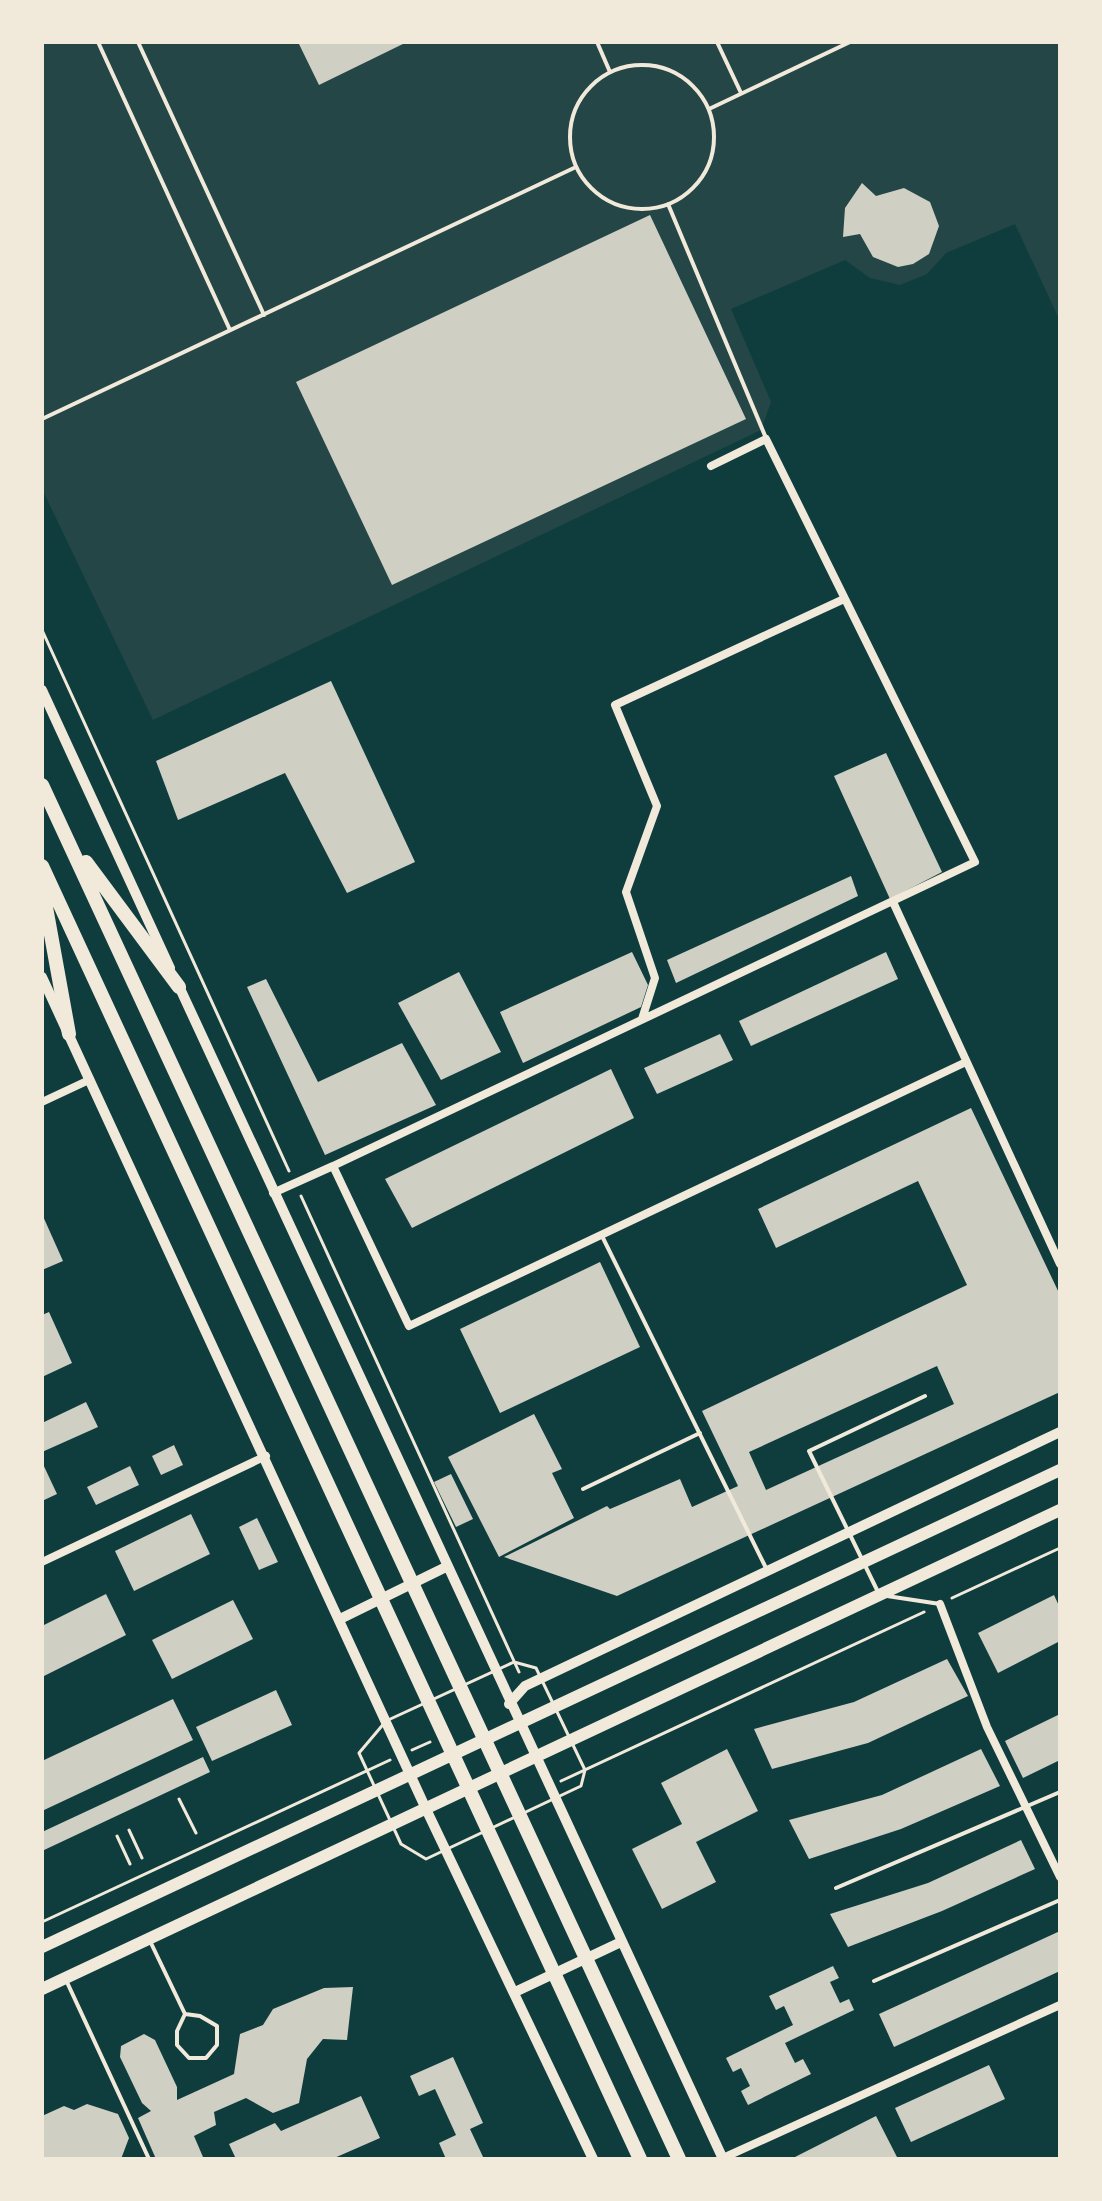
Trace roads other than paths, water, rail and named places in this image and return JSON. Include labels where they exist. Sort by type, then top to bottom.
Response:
[{"type":"highway","points":[[42,785],[679,2159]]},
{"type":"highway","points":[[69,839],[179,987]]},
{"type":"highway","points":[[42,866],[640,2159]]},
{"type":"highway","points":[[42,885],[69,1034]]},
{"type":"main road","points":[[42,1947],[1060,1470]]},
{"type":"main road","points":[[42,1989],[535,1760],[1060,1510]]},
{"type":"street","points":[[273,1193],[975,862],[766,439],[711,466]]},
{"type":"street","points":[[642,1019],[655,978],[626,892],[657,806],[615,705],[844,599]]},
{"type":"street","points":[[42,690],[553,1799],[723,2159],[1060,2005]]},
{"type":"street","points":[[893,902],[1060,1264]]},
{"type":"street","points":[[42,977],[266,1456],[401,1756],[593,2159]]},
{"type":"street","points":[[333,1166],[409,1326],[966,1062]]},
{"type":"street","points":[[42,1102],[89,1080]]},
{"type":"street","points":[[509,1704],[525,1686],[1060,1432]]},
{"type":"street","points":[[42,1562],[266,1456]]},
{"type":"street","points":[[340,1619],[446,1567]]},
{"type":"street","points":[[940,1604],[987,1727],[1060,1877]]},
{"type":"street","points":[[515,1992],[621,1942]]},
{"type":"lane","points":[[98,42],[230,330]]},
{"type":"lane","points":[[138,42],[264,315]]},
{"type":"lane","points":[[597,42],[610,72]]},
{"type":"lane","points":[[717,42],[741,93]]},
{"type":"lane","points":[[709,109],[850,42]]},
{"type":"lane","points":[[655,65],[678,74],[696,89],[709,109],[714,131],[713,150],[705,171],[688,192],[668,204],[648,208],[611,202],[595,192],[576,167],[569,133],[575,109],[591,85],[610,72],[629,66],[655,65]]},
{"type":"lane","points":[[42,419],[576,167]]},
{"type":"lane","points":[[668,204],[766,439]]},
{"type":"lane","points":[[602,1235],[767,1571]]},
{"type":"lane","points":[[925,1396],[809,1451],[879,1594],[940,1604]]},
{"type":"lane","points":[[583,1489],[700,1433]]},
{"type":"lane","points":[[836,1888],[1060,1792]]},
{"type":"lane","points":[[874,1981],[1060,1900]]},
{"type":"lane","points":[[149,1939],[185,2014]]},
{"type":"lane","points":[[65,1978],[149,2159]]},
{"type":"lane","points":[[185,2014],[200,2016],[217,2026],[217,2045],[206,2058],[189,2058],[177,2045],[177,2031],[185,2014]]}]
